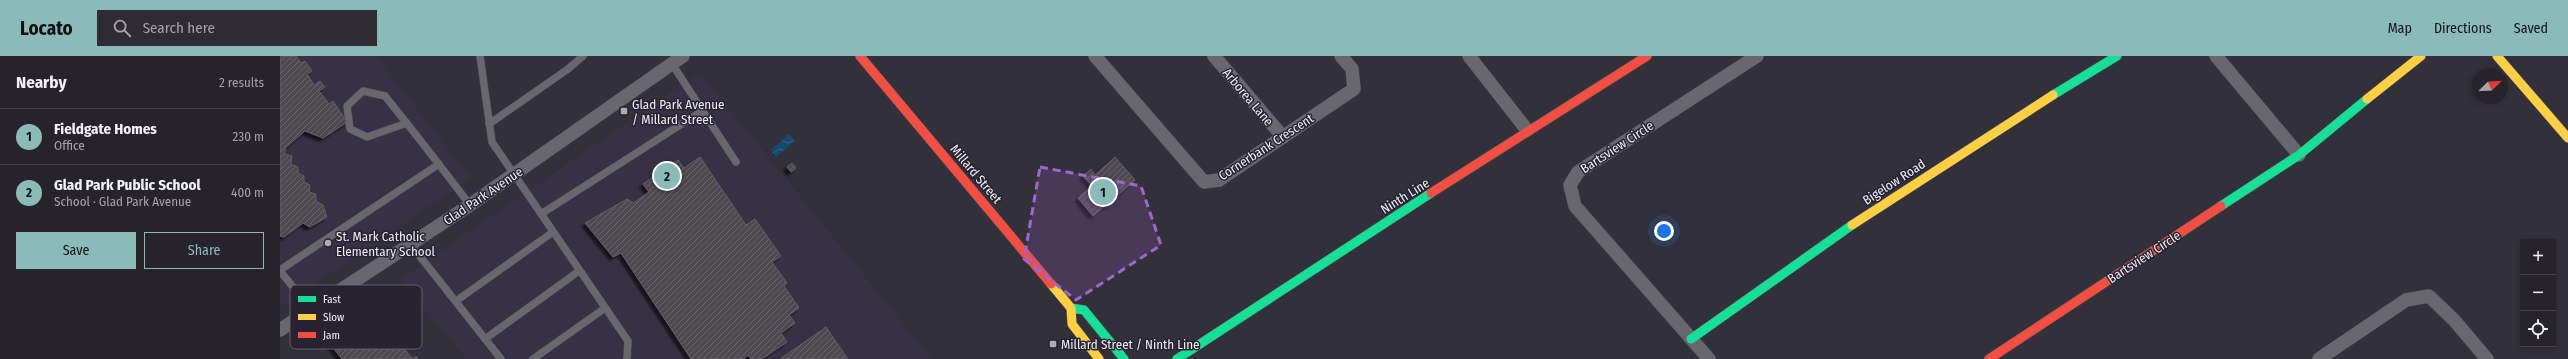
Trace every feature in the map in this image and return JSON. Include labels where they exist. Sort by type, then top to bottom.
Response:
[{"type":"street","name":"Glad Park Avenue","points":[[349,285],[513,176],[683,56]]},
{"type":"street","name":"Millard Street","points":[[860,56],[1071,308],[1072,324],[1099,359]]},
{"type":"street","name":"Cornerbank Crescent","points":[[1095,56],[1204,182],[1219,180],[1354,89],[1352,69],[1341,56]]},
{"type":"street","name":"Arborea Lane","points":[[1214,56],[1283,137]]},
{"type":"street","points":[[1469,56],[1527,130]]},
{"type":"street","name":"Ninth Line","points":[[1177,359],[1527,130],[1647,56]]},
{"type":"street","name":"Bartsview Circle","points":[[1709,359],[1575,206],[1570,185],[1578,172],[1757,56]]},
{"type":"street","name":"Bigelow Road","points":[[1691,339],[1736,303],[1845,229],[2049,96],[2117,56]]},
{"type":"street","points":[[2216,56],[2299,155]]},
{"type":"street","name":"Bartsview Circle","points":[[1989,359],[2299,155],[2421,56]]},
{"type":"street","points":[[2497,56],[2568,138]]},
{"type":"street","points":[[2319,359],[2406,300],[2428,296],[2454,320],[2488,359]]},
{"type":"street","name":"Millard Street","points":[[1071,308],[1084,310],[1124,359]]},
{"type":"street","name":"Glad Park Avenue","points":[[280,330],[290,324]]},
{"type":"lane","points":[[480,56],[492,142],[513,176],[541,214],[628,341],[627,359]]},
{"type":"lane","points":[[489,124],[568,69],[583,56]]},
{"type":"lane","points":[[672,64],[736,162]]},
{"type":"lane","points":[[407,123],[367,136],[350,129],[347,106],[363,91],[385,96],[407,123],[439,164],[470,205]]},
{"type":"lane","points":[[541,214],[702,111]]},
{"type":"lane","points":[[292,285],[280,270],[439,164]]},
{"type":"lane","points":[[456,301],[553,232]]},
{"type":"lane","points":[[411,245],[501,359]]},
{"type":"lane","points":[[485,339],[580,271]]},
{"type":"lane","points":[[533,359],[605,308]]},
{"type":"highlighted area","points":[[1040,167],[1141,186],[1161,245],[1076,300],[1024,259]]},
{"type":"shaded area","name":"St. Mark Catholic Elementary School","points":[[280,56],[376,56],[471,178],[314,285],[290,285],[290,301],[280,308]]},
{"type":"shaded area","points":[[700,72],[932,359],[466,359],[422,306],[422,285],[405,285],[400,279]]},
{"type":"water","points":[[789,134],[795,141],[776,157],[771,150]]},
{"type":"building","points":[[280,56],[296,56],[301,63],[305,61],[312,71],[307,74],[314,85],[320,81],[325,87],[319,91],[329,104],[333,101],[347,122],[323,138],[305,131],[285,148],[285,154],[292,156],[291,164],[298,167],[298,173],[304,176],[304,182],[310,185],[309,192],[316,194],[316,201],[323,205],[327,217],[310,227],[303,223],[284,237],[280,236]]},
{"type":"building","points":[[700,157],[746,225],[755,219],[781,256],[772,262],[787,283],[784,286],[799,308],[789,315],[795,323],[781,333],[787,342],[762,359],[751,359],[748,355],[743,359],[691,359],[621,253],[613,257],[585,223],[627,199],[633,203],[649,192],[643,184],[678,160],[684,168]]},
{"type":"building","points":[[1115,157],[1135,180],[1093,216],[1078,198],[1092,186],[1083,176],[1091,169],[1095,175]]},
{"type":"building","points":[[792,163],[796,168],[791,172],[787,167]]},
{"type":"building","points":[[826,327],[848,359],[780,359]]},
{"type":"building","points":[[334,349],[404,349],[413,359],[342,359]]},
{"type":"traffic: fast","points":[[2053,95],[2117,56]]},
{"type":"traffic: fast","points":[[2221,206],[2299,155],[2367,99]]},
{"type":"traffic: fast","points":[[1177,359],[1431,193]]},
{"type":"traffic: fast","points":[[1691,339],[1852,225]]},
{"type":"traffic: fast","points":[[1071,308],[1084,310],[1124,359]]},
{"type":"traffic: slow","points":[[2367,99],[2421,56]]},
{"type":"traffic: slow","points":[[2497,56],[2568,138]]},
{"type":"traffic: slow","points":[[1852,225],[2053,95]]},
{"type":"traffic: slow","points":[[1051,284],[1071,308],[1072,324],[1099,359]]},
{"type":"traffic: jam","points":[[860,56],[1051,284]]},
{"type":"traffic: jam","points":[[1431,193],[1647,56]]},
{"type":"traffic: jam","points":[[1989,359],[2221,206]]},
{"type":"place","name":"Glad Park Avenue / Millard Street","points":[[624,111]]},
{"type":"place","name":"Glad Park Public School","points":[[667,176]]},
{"type":"place","name":"Fieldgate Homes","points":[[1103,192]]},
{"type":"place","name":"St. Mark Catholic Elementary School","points":[[328,243]]},
{"type":"place","name":"Millard Street / Ninth Line","points":[[1053,344]]}]
